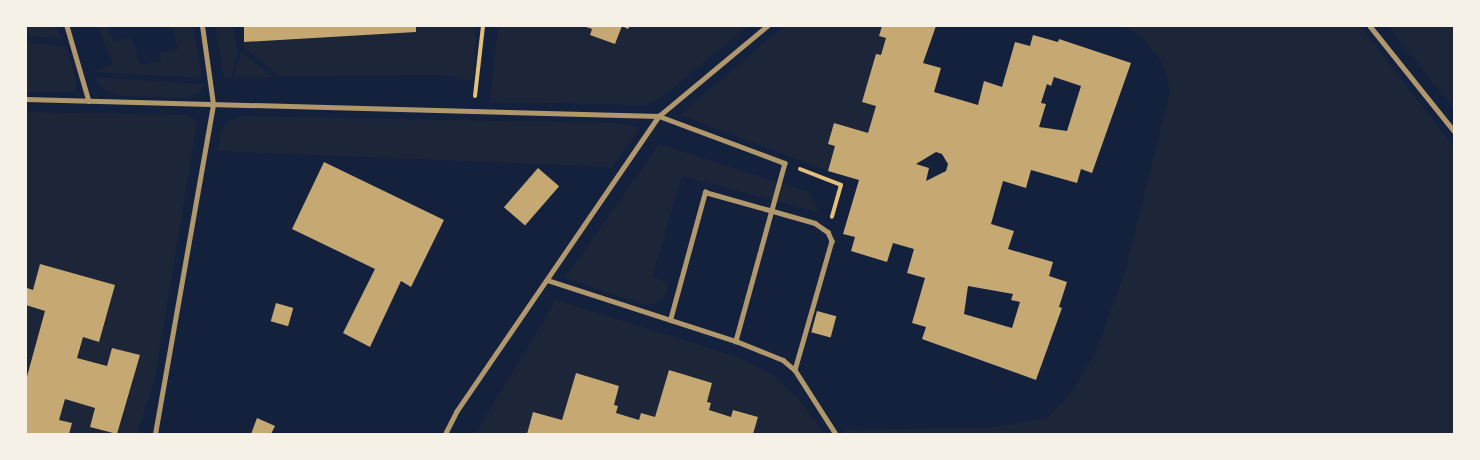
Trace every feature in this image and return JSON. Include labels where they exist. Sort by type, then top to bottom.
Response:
[{"type":"lane","points":[[67,26],[89,101]]},
{"type":"lane","points":[[156,435],[213,104],[202,26]]},
{"type":"lane","points":[[445,435],[456,412],[659,116],[767,26]]},
{"type":"lane","points":[[1370,26],[1455,131]]},
{"type":"lane","points":[[26,99],[659,116],[786,163],[736,341]]},
{"type":"lane","points":[[670,320],[705,192],[815,223],[828,232],[832,241],[795,370]]},
{"type":"lane","points":[[547,280],[736,341],[783,360],[795,370],[836,435]]},
{"type":"path","points":[[474,111],[483,26]]},
{"type":"path","points":[[786,163],[841,185],[828,232]]},
{"type":"shaded area","points":[[26,26],[55,26],[62,39],[33,36],[26,32]]},
{"type":"shaded area","points":[[98,26],[108,26],[114,41],[132,38],[140,65],[161,61],[159,53],[178,49],[172,26],[193,26],[202,78],[92,72],[112,64]]},
{"type":"shaded area","points":[[215,26],[233,26],[237,54],[231,77],[226,78],[223,71]]},
{"type":"shaded area","points":[[416,26],[476,26],[473,81],[444,75],[279,76],[243,47],[244,42],[415,32]]},
{"type":"shaded area","points":[[498,26],[748,26],[662,97],[645,105],[490,102]]},
{"type":"shaded area","points":[[784,26],[882,26],[879,36],[886,38],[863,102],[876,106],[868,133],[835,146],[828,171],[680,115]]},
{"type":"shaded area","points":[[1125,26],[1360,26],[1454,147],[1454,434],[845,434],[843,430],[997,427],[1047,418],[1072,392],[1098,347],[1126,268],[1170,92],[1164,65],[1142,37]]},
{"type":"shaded area","points":[[1388,26],[1454,26],[1454,110],[1453,108]]},
{"type":"shaded area","points":[[26,42],[66,47],[76,80],[75,92],[26,92]]},
{"type":"shaded area","points":[[242,51],[257,65],[274,77],[233,78]]},
{"type":"shaded area","points":[[94,77],[203,84],[202,90],[192,98],[118,96],[103,89]]},
{"type":"shaded area","points":[[26,112],[189,115],[197,122],[154,382],[137,434],[26,434]]},
{"type":"shaded area","points":[[244,116],[620,123],[637,127],[637,132],[612,167],[218,151],[221,130],[231,120]]},
{"type":"shaded area","points":[[659,144],[808,192],[820,213],[682,176],[652,277],[669,283],[665,296],[657,303],[645,305],[565,278]]},
{"type":"shaded area","points":[[556,300],[735,356],[773,375],[798,398],[824,434],[753,434],[758,417],[734,410],[731,417],[709,410],[711,403],[707,402],[712,383],[669,370],[655,417],[641,413],[639,420],[616,413],[618,407],[614,405],[619,386],[576,373],[562,420],[533,412],[527,434],[475,434]]},
{"type":"building","points":[[244,26],[416,26],[416,32],[244,42]]},
{"type":"building","points":[[583,26],[622,26],[615,44],[590,35],[592,29]]},
{"type":"building","points":[[882,26],[936,26],[923,63],[941,68],[934,92],[978,105],[984,81],[1002,87],[1015,42],[1030,46],[1033,35],[1058,42],[1059,39],[1131,63],[1092,173],[1081,169],[1077,183],[1031,170],[1026,188],[1003,181],[991,224],[1014,231],[1008,249],[1053,262],[1049,276],[1067,282],[1059,307],[1062,308],[1036,380],[922,339],[926,327],[912,323],[925,278],[907,273],[914,249],[893,243],[887,262],[851,251],[855,237],[843,234],[859,180],[828,171],[835,146],[828,144],[834,123],[868,133],[876,106],[862,102],[876,54],[881,55],[886,38],[879,36]],"holes":[[[1054,77],[1081,86],[1067,131],[1039,127],[1046,104],[1041,103],[1047,84],[1051,86]],[[936,152],[942,154],[948,164],[946,171],[926,181],[929,168],[916,164]],[[968,286],[1013,294],[1011,300],[1020,302],[1012,328],[964,314]]]},
{"type":"building","points":[[324,162],[444,220],[411,287],[401,281],[370,347],[343,333],[375,269],[292,229]]},
{"type":"building","points":[[538,168],[559,186],[525,226],[504,207]]},
{"type":"building","points":[[40,264],[115,285],[99,342],[83,337],[77,358],[107,366],[112,348],[140,355],[117,434],[90,427],[95,408],[65,399],[59,420],[72,423],[69,434],[26,434],[26,380],[45,311],[26,305],[26,294],[27,288],[33,290]]},
{"type":"building","points":[[276,303],[293,308],[288,326],[271,321]]},
{"type":"building","points":[[817,311],[836,316],[831,337],[811,332]]},
{"type":"building","points":[[669,370],[712,383],[707,402],[711,403],[709,410],[731,417],[733,410],[758,417],[753,434],[527,434],[533,412],[562,420],[576,373],[619,386],[614,405],[618,406],[616,413],[639,420],[641,413],[655,417]]},
{"type":"building","points":[[257,418],[275,426],[271,434],[251,434]]}]
